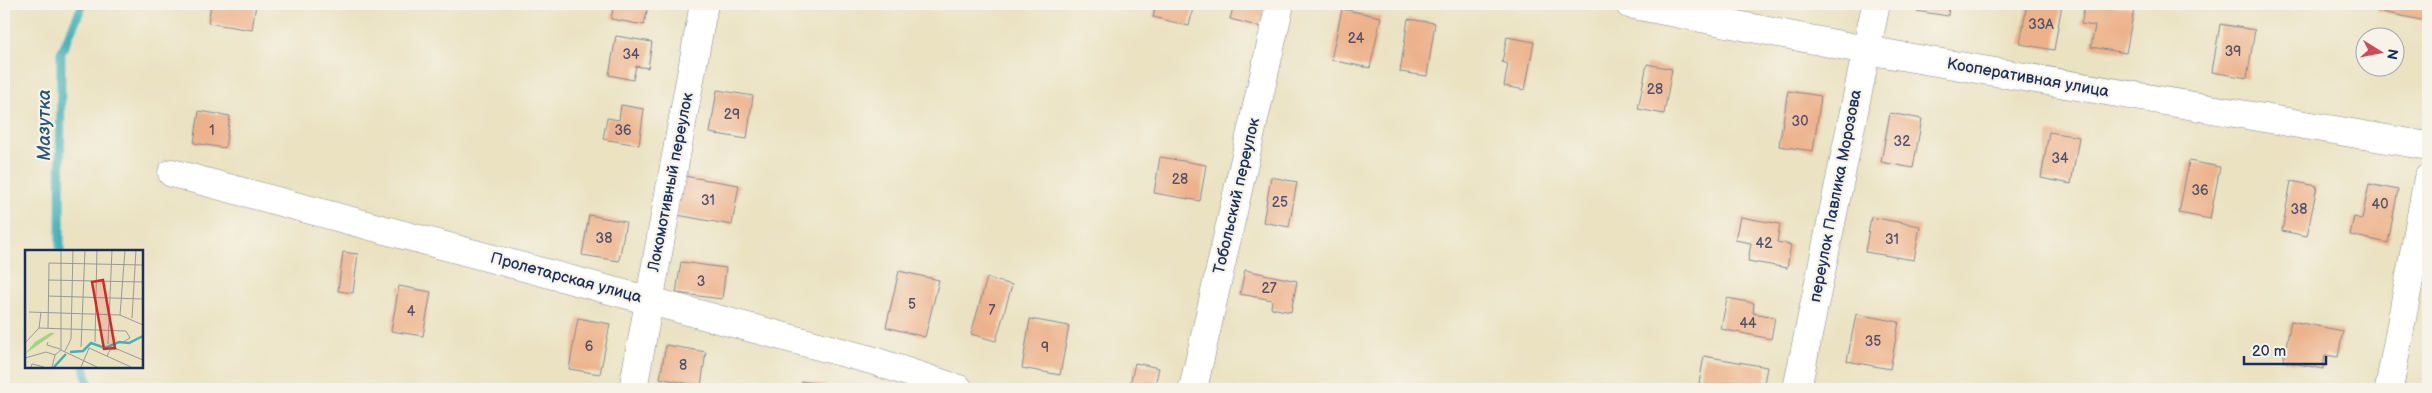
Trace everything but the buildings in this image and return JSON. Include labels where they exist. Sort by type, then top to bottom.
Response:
[{"type":"street","name":"Локомотивный переулок","points":[[633,389],[704,4]]},
{"type":"street","name":"Тобольский переулок","points":[[1193,389],[1280,4]]},
{"type":"street","name":"Кооперативная улица","points":[[1629,4],[1866,50],[2428,146]]},
{"type":"street","name":"переулок Павлика Морозова","points":[[1797,389],[1876,4]]},
{"type":"street","name":"Пролетарская улица","points":[[172,173],[871,360],[959,389]]},
{"type":"street","points":[[2389,389],[2428,178]]},
{"type":"waterway","name":"Мазутка","points":[[60,250],[61,53],[83,4]]},
{"type":"waterway","name":"Мазутка","points":[[84,368],[90,389]]}]
